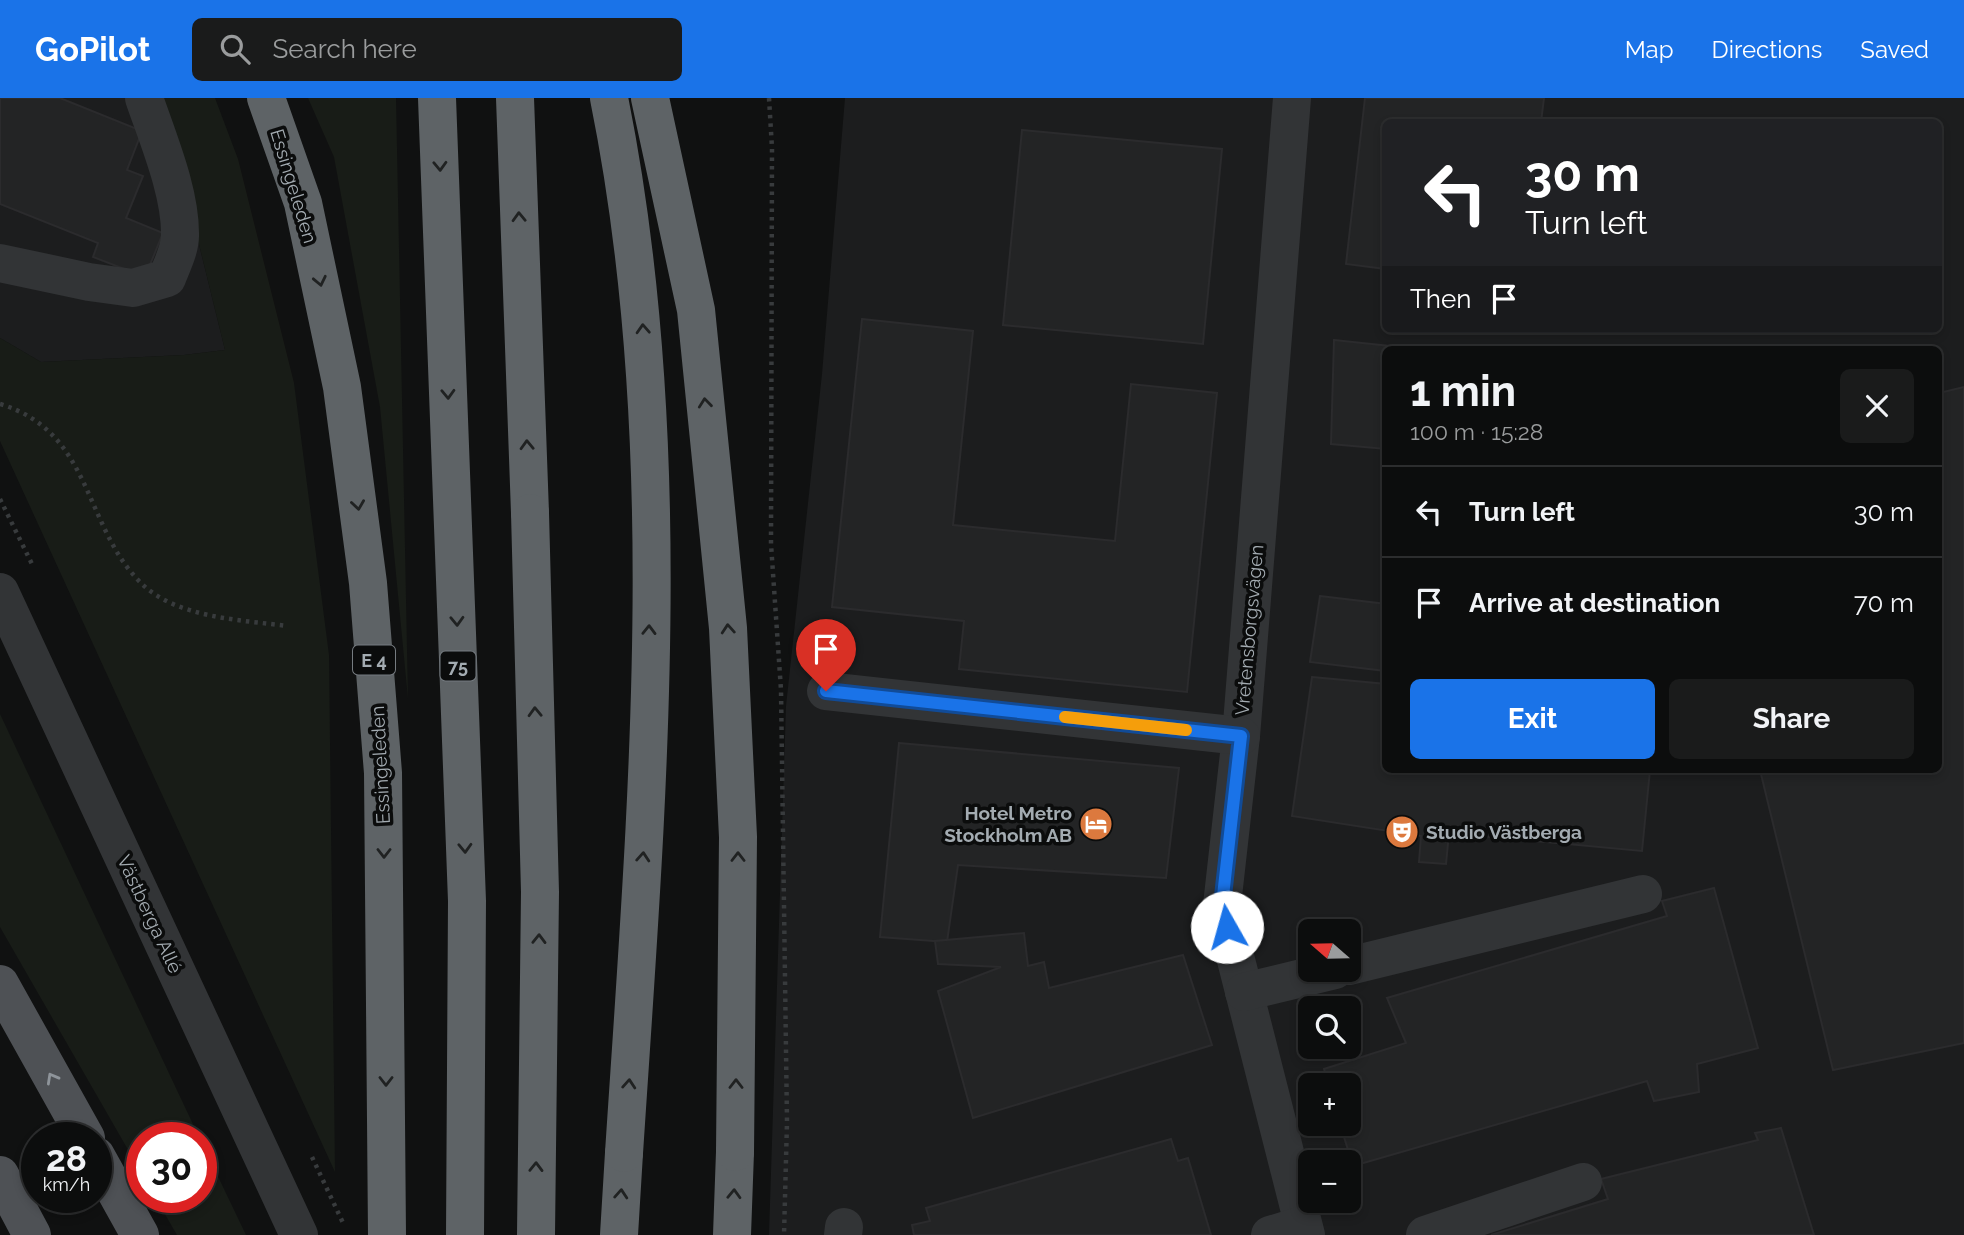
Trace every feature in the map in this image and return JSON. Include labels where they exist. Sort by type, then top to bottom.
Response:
[{"type":"highway","name":"Essingeleden","points":[[266,98],[303,203],[342,387],[368,583],[383,773],[387,1235]]},
{"type":"highway","name":"75","points":[[438,98],[467,901],[465,1235]]},
{"type":"highway","points":[[515,98],[540,892],[536,1235]]},
{"type":"highway","points":[[609,98],[620,152],[643,321],[651,522],[644,842],[619,1235]]},
{"type":"highway","points":[[650,98],[696,310],[728,628],[738,837],[733,1235]]},
{"type":"main road","points":[[0,985],[77,1122]]},
{"type":"main road","points":[[0,1175],[32,1235]]},
{"type":"main road","points":[[112,1185],[140,1235]]},
{"type":"street","points":[[0,263],[89,282],[133,288],[167,278],[181,239],[179,217],[164,155],[144,98]]},
{"type":"street","name":"Vretensborgsvägen","points":[[1292,98],[1241,736],[1222,905],[1244,992],[1293,1232]]},
{"type":"street","name":"Västberga Allé","points":[[0,592],[299,1235]]},
{"type":"street","points":[[826,691],[1241,736]]},
{"type":"street","points":[[1362,963],[1643,894]]},
{"type":"street","points":[[1244,992],[1298,979]]},
{"type":"street","points":[[1425,1235],[1583,1182]]},
{"type":"path","points":[[769,98],[772,148],[771,544],[781,690],[785,1024],[784,1235]]},
{"type":"path","points":[[0,404],[24,413],[69,452],[117,554],[142,584],[174,605],[230,619],[288,626]]},
{"type":"shaded area","points":[[0,98],[163,98],[225,350],[184,355],[41,362],[0,338]]},
{"type":"shaded area","points":[[163,98],[215,98],[238,159],[294,383],[329,655],[335,1172],[0,441],[0,338],[41,362],[184,355],[225,350]]},
{"type":"shaded area","points":[[308,98],[396,98],[408,699],[380,407],[334,157]]},
{"type":"shaded area","points":[[845,98],[1964,98],[1964,1235],[769,1235],[786,706],[822,374]]},
{"type":"shaded area","points":[[0,714],[192,1122],[126,1122],[126,1146],[0,927]]},
{"type":"shaded area","points":[[217,1174],[246,1235],[177,1235],[164,1213],[217,1213]]},
{"type":"building","points":[[0,98],[60,98],[142,131],[127,170],[143,176],[126,218],[163,233],[145,277],[93,257],[98,243],[0,204]]},
{"type":"building","points":[[1365,98],[1544,98],[1541,119],[1382,119],[1382,268],[1346,264]]},
{"type":"building","points":[[1022,130],[1222,149],[1203,344],[1003,325]]},
{"type":"building","points":[[862,319],[973,331],[953,525],[1115,541],[1131,384],[1217,393],[1187,692],[959,669],[964,621],[832,607]]},
{"type":"building","points":[[1334,340],[1390,346],[1382,346],[1382,449],[1331,444]]},
{"type":"building","points":[[1964,387],[1964,1043],[1833,1070],[1761,773],[1942,773],[1942,392]]},
{"type":"building","points":[[1320,596],[1382,604],[1382,671],[1310,662]]},
{"type":"building","points":[[1312,677],[1382,684],[1382,773],[1650,773],[1642,851],[1449,833],[1446,864],[1419,862],[1421,836],[1292,816]]},
{"type":"building","points":[[899,743],[1179,768],[1166,878],[958,865],[947,942],[880,937]]},
{"type":"building","points":[[1714,888],[1758,1048],[1697,1064],[1699,1092],[1654,1101],[1647,1081],[1361,1164],[1361,1150],[1348,1150],[1344,1136],[1361,1136],[1361,1073],[1325,1073],[1324,1069],[1406,1043],[1387,998],[1667,916],[1662,901]]},
{"type":"building","points":[[1024,933],[1028,966],[1044,962],[1049,988],[1183,955],[1212,1045],[973,1118],[938,991],[1001,967],[938,964],[935,941]]},
{"type":"building","points":[[1781,1128],[1814,1235],[1491,1235],[1608,1199],[1601,1179],[1758,1140],[1755,1133]]},
{"type":"building","points":[[1171,1139],[1178,1161],[1188,1158],[1211,1235],[914,1235],[912,1225],[930,1221],[926,1208]]},
{"type":"slow traffic","points":[[1065,717],[1186,730]]},
{"type":"place","name":"Hotel Metro Stockholm AB","points":[[1096,824]]},
{"type":"place","name":"Studio Västberga","points":[[1402,832]]},
{"type":"route","points":[[826,691],[1241,736],[1222,905],[1227,927]]}]
